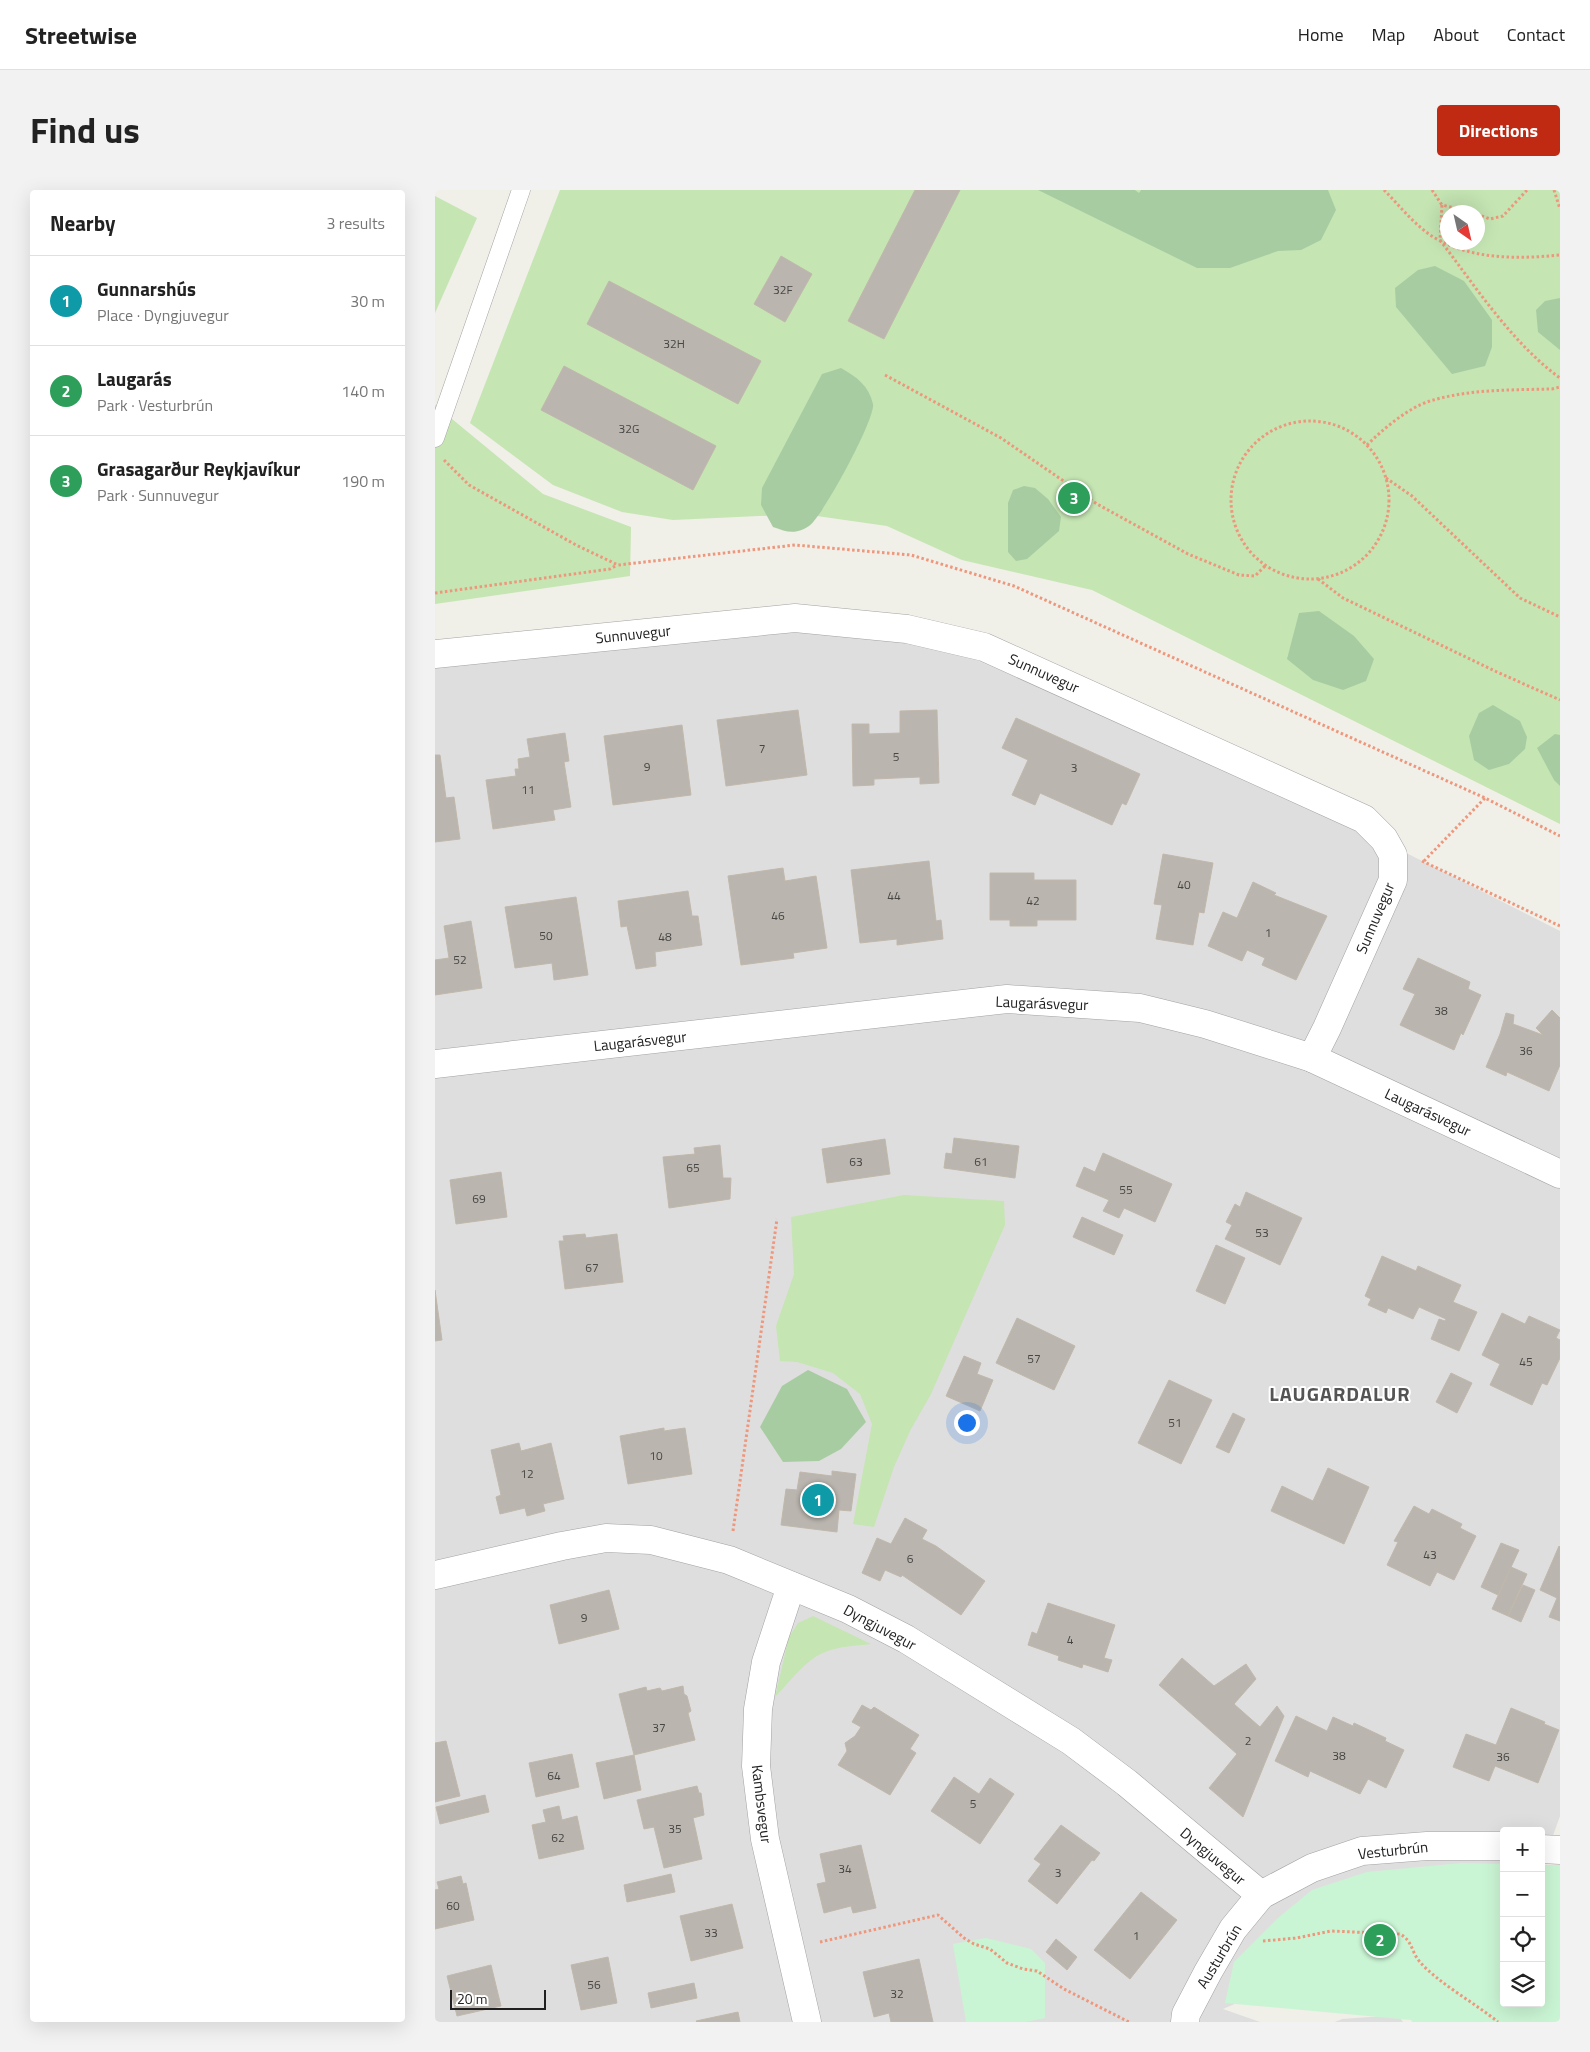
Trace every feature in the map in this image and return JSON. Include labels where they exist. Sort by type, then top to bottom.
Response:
[{"type":"street","name":"Sunnuvegur","points":[[435,654],[795,618],[907,629],[984,647],[1364,819],[1384,839],[1393,855],[1393,880],[1312,1058]]},
{"type":"street","name":"Laugarásvegur","points":[[435,1064],[1007,1000],[1140,1008],[1205,1024],[1312,1058],[1560,1174]]},
{"type":"street","name":"Dyngjuvegur","points":[[435,1575],[606,1538],[651,1540],[729,1560],[848,1610],[906,1639],[1071,1741],[1127,1783],[1261,1895]]},
{"type":"street","name":"Kambsvegur","points":[[791,1586],[766,1662],[758,1709],[756,1766],[765,1839],[807,2022]]},
{"type":"street","name":"Vesturbrún","points":[[1261,1895],[1312,1868],[1361,1851],[1427,1846],[1500,1846]]},
{"type":"street","points":[[1545,1848],[1560,1850]]},
{"type":"street","name":"Austurbrún","points":[[1185,2022],[1186,2014],[1228,1938],[1261,1895]]},
{"type":"lane","points":[[435,438],[521,190]]},
{"type":"path","points":[[1384,190],[1418,224],[1440,240]]},
{"type":"path","points":[[1432,190],[1442,205]]},
{"type":"path","points":[[1485,217],[1489,219],[1503,216],[1527,190]]},
{"type":"path","points":[[1554,190],[1560,209]]},
{"type":"path","points":[[1448,250],[1499,316],[1545,367],[1560,378]]},
{"type":"path","points":[[1466,250],[1489,256],[1530,258],[1560,254]]},
{"type":"path","points":[[885,376],[1001,438],[1097,504],[1188,554],[1239,575],[1255,576],[1265,566]]},
{"type":"path","points":[[1367,445],[1386,426],[1428,401],[1486,391],[1552,389],[1560,387]]},
{"type":"path","points":[[1301,421],[1333,425],[1348,431],[1367,445],[1379,460],[1386,478],[1389,501],[1386,523],[1376,544],[1361,562],[1341,574],[1318,579],[1300,579],[1281,574],[1265,566],[1247,549],[1235,528],[1231,505],[1233,481],[1242,459],[1258,440],[1278,427],[1301,421]]},
{"type":"path","points":[[1386,478],[1412,496],[1521,598],[1560,617]]},
{"type":"path","points":[[435,593],[610,569],[618,565]]},
{"type":"path","points":[[1318,579],[1343,598],[1560,700]]},
{"type":"path","points":[[1423,862],[1485,798]]},
{"type":"path","points":[[1393,855],[1423,862],[1560,926]]},
{"type":"path","points":[[733,1534],[777,1219]]},
{"type":"path","points":[[790,1949],[938,1915],[964,1938],[974,1944],[990,1949],[1007,1964],[1037,1971],[1071,1993],[1129,2022]]},
{"type":"path","points":[[1259,1941],[1297,1938],[1331,1931],[1400,1934],[1408,1938],[1418,1960],[1430,1972],[1498,2022]]},
{"type":"shaded area","points":[[752,632],[862,632],[953,650],[1302,800],[1560,931],[1560,1816],[1545,1858],[1545,1827],[1500,1827],[1500,1889],[1223,2009],[1260,2022],[435,2022],[435,668]]},
{"type":"shaded area","points":[[1398,2015],[1403,2022],[1335,2022],[1342,2019]]},
{"type":"green space","points":[[560,190],[1560,190],[1560,824],[1092,590],[962,560],[887,526],[803,514],[673,520],[622,512],[553,485],[470,423]]},
{"type":"green space","points":[[1038,190],[1135,190],[1139,193],[1141,190],[1328,190],[1336,210],[1321,240],[1301,250],[1278,251],[1230,268],[1197,268]]},
{"type":"green space","points":[[435,196],[477,218],[435,313]]},
{"type":"green space","points":[[1435,266],[1464,281],[1492,320],[1492,347],[1485,366],[1452,374],[1396,307],[1395,288],[1418,270]]},
{"type":"green space","points":[[1560,298],[1560,350],[1538,332],[1536,310],[1545,301]]},
{"type":"green space","points":[[841,368],[852,375],[869,392],[873,404],[872,413],[866,428],[836,488],[816,519],[809,526],[795,532],[773,527],[761,505],[762,488],[822,374]]},
{"type":"green space","points":[[435,405],[543,494],[631,527],[630,576],[435,604]]},
{"type":"green space","points":[[1024,486],[1035,488],[1048,499],[1061,517],[1059,531],[1027,559],[1016,561],[1008,552],[1008,503],[1013,490]]},
{"type":"green space","points":[[1319,611],[1354,636],[1374,659],[1366,681],[1343,690],[1313,680],[1287,659],[1299,613]]},
{"type":"green space","points":[[1493,705],[1520,721],[1527,737],[1525,749],[1509,764],[1489,770],[1474,760],[1469,736],[1479,713]]},
{"type":"green space","points":[[1555,734],[1560,735],[1560,786],[1554,780],[1537,748]]},
{"type":"green space","points":[[904,1195],[1004,1201],[1005,1225],[931,1394],[910,1431],[894,1467],[874,1527],[853,1524],[872,1424],[860,1394],[833,1373],[797,1362],[780,1361],[776,1326],[794,1274],[791,1217]]},
{"type":"green space","points":[[808,1370],[847,1389],[866,1422],[841,1449],[819,1461],[783,1462],[760,1427],[782,1386]]},
{"type":"green space","points":[[813,1616],[871,1644],[836,1648],[825,1652],[804,1666],[775,1697],[789,1637],[798,1623]]},
{"type":"green space","points":[[1462,1863],[1500,1864],[1500,2007],[1545,2007],[1545,1865],[1560,1865],[1560,2022],[1412,2022],[1411,2020],[1225,2003],[1234,1962],[1278,1918],[1312,1890],[1367,1872]]},
{"type":"green space","points":[[986,1938],[1031,1949],[1045,1963],[1045,2018],[1025,2022],[966,2022],[953,1944]]},
{"type":"building","points":[[915,190],[960,190],[884,339],[848,321]]},
{"type":"building","points":[[781,256],[812,274],[785,322],[754,304]]},
{"type":"building","points":[[609,281],[761,361],[738,404],[587,324]]},
{"type":"building","points":[[564,366],[716,446],[693,490],[541,410]]},
{"type":"building","points":[[798,710],[807,775],[726,786],[717,720]]},
{"type":"building","points":[[937,710],[939,783],[920,784],[920,777],[874,779],[874,785],[853,786],[852,724],[869,724],[869,734],[900,733],[900,711]]},
{"type":"building","points":[[1016,718],[1140,774],[1126,805],[1122,803],[1112,825],[1040,793],[1035,805],[1012,795],[1028,760],[1002,748]]},
{"type":"building","points":[[682,725],[691,795],[613,805],[604,736]]},
{"type":"building","points":[[565,733],[569,761],[564,762],[571,807],[553,810],[555,820],[493,829],[486,780],[516,776],[515,769],[519,769],[518,759],[530,757],[527,739]]},
{"type":"building","points":[[435,755],[440,755],[446,798],[454,797],[460,839],[435,842]]},
{"type":"building","points":[[1163,854],[1213,863],[1204,913],[1199,912],[1193,945],[1156,939],[1162,905],[1154,904]]},
{"type":"building","points":[[929,861],[936,921],[941,920],[943,939],[897,945],[897,939],[860,943],[851,870]]},
{"type":"building","points":[[783,868],[785,881],[816,876],[827,948],[793,953],[794,958],[741,965],[728,876]]},
{"type":"building","points":[[990,873],[1034,873],[1034,880],[1076,880],[1076,920],[1037,920],[1037,926],[1010,926],[1010,920],[990,920]]},
{"type":"building","points":[[1253,882],[1276,893],[1274,895],[1327,916],[1296,980],[1262,965],[1265,958],[1247,950],[1242,961],[1208,946],[1223,912],[1237,918]]},
{"type":"building","points":[[688,891],[692,916],[698,916],[702,945],[655,952],[656,966],[636,969],[627,926],[621,927],[618,901]]},
{"type":"building","points":[[576,897],[588,975],[554,980],[552,963],[515,968],[505,907]]},
{"type":"building","points":[[471,921],[482,988],[435,995],[435,960],[449,958],[444,926]]},
{"type":"building","points":[[1418,958],[1470,982],[1468,989],[1481,995],[1454,1050],[1400,1025],[1415,994],[1403,989]]},
{"type":"building","points":[[1552,1010],[1560,1018],[1560,1065],[1549,1091],[1507,1072],[1506,1076],[1486,1067],[1500,1034],[1506,1013],[1514,1015],[1513,1024],[1543,1035],[1536,1028]]},
{"type":"building","points":[[954,1138],[1019,1146],[1015,1178],[944,1168],[946,1153],[952,1154]]},
{"type":"building","points":[[885,1139],[890,1174],[827,1183],[822,1149]]},
{"type":"building","points":[[720,1145],[723,1178],[731,1178],[730,1199],[669,1208],[663,1157],[695,1154],[694,1148]]},
{"type":"building","points":[[1103,1153],[1172,1184],[1155,1222],[1124,1208],[1119,1218],[1103,1211],[1109,1200],[1076,1186],[1084,1167],[1095,1172]]},
{"type":"building","points":[[501,1172],[507,1217],[456,1224],[450,1180]]},
{"type":"building","points":[[1246,1192],[1302,1218],[1280,1265],[1225,1239],[1232,1225],[1226,1222],[1235,1204],[1240,1207]]},
{"type":"building","points":[[1082,1217],[1123,1235],[1114,1255],[1073,1237]]},
{"type":"building","points":[[585,1234],[586,1238],[617,1234],[623,1282],[565,1289],[559,1241],[564,1241],[563,1236]]},
{"type":"building","points":[[1216,1245],[1245,1258],[1225,1304],[1196,1291]]},
{"type":"building","points":[[1382,1256],[1416,1271],[1418,1266],[1461,1285],[1453,1302],[1477,1312],[1459,1351],[1431,1339],[1439,1319],[1445,1321],[1446,1319],[1419,1307],[1413,1319],[1388,1308],[1386,1313],[1368,1305],[1371,1299],[1365,1296]]},
{"type":"building","points":[[435,1290],[442,1340],[435,1341]]},
{"type":"building","points":[[1502,1313],[1525,1324],[1529,1316],[1560,1330],[1556,1338],[1560,1340],[1560,1358],[1547,1385],[1542,1383],[1532,1405],[1490,1385],[1500,1364],[1482,1355]]},
{"type":"building","points":[[1017,1318],[1075,1346],[1054,1390],[996,1363]]},
{"type":"building","points":[[964,1356],[981,1363],[977,1374],[993,1380],[980,1411],[946,1396]]},
{"type":"building","points":[[1451,1373],[1472,1383],[1457,1413],[1436,1402]]},
{"type":"building","points":[[1169,1380],[1212,1400],[1181,1464],[1138,1443]]},
{"type":"building","points":[[1233,1413],[1245,1419],[1229,1453],[1216,1447]]},
{"type":"building","points":[[664,1428],[664,1431],[685,1428],[692,1474],[628,1484],[620,1436]]},
{"type":"building","points":[[519,1443],[521,1451],[551,1443],[564,1499],[543,1504],[545,1511],[527,1516],[525,1508],[500,1514],[496,1497],[501,1495],[491,1450]]},
{"type":"building","points":[[1328,1468],[1369,1487],[1344,1544],[1271,1511],[1282,1486],[1313,1501]]},
{"type":"building","points":[[832,1471],[856,1474],[851,1511],[839,1510],[837,1532],[781,1525],[786,1489],[797,1490],[800,1472],[832,1476]]},
{"type":"building","points":[[1414,1506],[1429,1514],[1432,1509],[1462,1524],[1460,1528],[1476,1536],[1454,1580],[1437,1572],[1430,1586],[1387,1565],[1398,1542],[1394,1541]]},
{"type":"building","points":[[905,1518],[927,1530],[922,1539],[936,1546],[985,1581],[961,1615],[902,1575],[901,1577],[885,1570],[880,1581],[862,1573],[877,1538],[891,1544]]},
{"type":"building","points":[[1501,1543],[1519,1550],[1498,1595],[1481,1587]]},
{"type":"building","points":[[1559,1546],[1560,1621],[1549,1617],[1557,1598],[1540,1590]]},
{"type":"building","points":[[1511,1567],[1527,1574],[1508,1616],[1492,1609]]},
{"type":"building","points":[[1523,1585],[1535,1590],[1521,1622],[1508,1616]]},
{"type":"building","points":[[609,1590],[619,1629],[559,1644],[550,1605]]},
{"type":"building","points":[[1048,1603],[1115,1625],[1104,1658],[1112,1660],[1108,1672],[1083,1664],[1082,1668],[1058,1660],[1059,1656],[1028,1645],[1032,1632],[1037,1634]]},
{"type":"building","points":[[1182,1658],[1214,1686],[1246,1664],[1256,1679],[1234,1704],[1260,1727],[1277,1706],[1284,1716],[1243,1817],[1209,1788],[1237,1754],[1159,1685]]},
{"type":"building","points":[[683,1686],[691,1711],[688,1713],[695,1740],[634,1755],[619,1694],[646,1687],[647,1691],[660,1688],[662,1691]]},
{"type":"building","points":[[862,1705],[871,1710],[874,1707],[919,1735],[910,1749],[916,1753],[890,1795],[838,1765],[847,1751],[845,1743],[855,1736],[861,1727],[852,1722]]},
{"type":"building","points":[[1511,1708],[1559,1730],[1538,1783],[1495,1766],[1489,1781],[1453,1767],[1466,1734],[1496,1745]]},
{"type":"building","points":[[1296,1716],[1327,1731],[1333,1717],[1353,1726],[1354,1723],[1386,1738],[1385,1741],[1404,1750],[1386,1788],[1368,1779],[1360,1794],[1310,1771],[1308,1777],[1275,1761]]},
{"type":"building","points":[[446,1741],[460,1796],[435,1802],[435,1743]]},
{"type":"building","points":[[572,1754],[579,1787],[536,1797],[529,1763]]},
{"type":"building","points":[[634,1755],[641,1790],[604,1799],[596,1763]]},
{"type":"building","points":[[954,1777],[979,1794],[990,1778],[1014,1794],[980,1844],[931,1811]]},
{"type":"building","points":[[697,1786],[699,1793],[701,1793],[704,1815],[693,1818],[702,1859],[664,1868],[654,1827],[644,1829],[637,1800]]},
{"type":"building","points":[[485,1795],[489,1812],[440,1824],[436,1807]]},
{"type":"building","points":[[559,1806],[562,1820],[577,1816],[584,1849],[539,1859],[532,1825],[546,1822],[543,1810]]},
{"type":"building","points":[[1061,1825],[1100,1853],[1094,1861],[1092,1860],[1057,1904],[1028,1881],[1041,1864],[1034,1859]]},
{"type":"building","points":[[861,1845],[876,1908],[853,1913],[851,1906],[824,1913],[817,1884],[826,1882],[820,1854]]},
{"type":"building","points":[[671,1874],[675,1892],[627,1902],[624,1885]]},
{"type":"building","points":[[461,1876],[463,1884],[466,1883],[474,1920],[435,1929],[435,1890],[439,1889],[437,1882]]},
{"type":"building","points":[[1141,1892],[1177,1920],[1130,1979],[1094,1950]]},
{"type":"building","points":[[732,1904],[743,1948],[691,1961],[680,1916]]},
{"type":"building","points":[[1056,1939],[1077,1957],[1067,1970],[1046,1952]]},
{"type":"building","points":[[608,1957],[617,2003],[581,2010],[571,1965]]},
{"type":"building","points":[[919,1959],[933,2022],[891,2022],[889,2013],[874,2017],[863,1972]]},
{"type":"building","points":[[491,1965],[501,2006],[457,2016],[447,1976]]},
{"type":"building","points":[[694,1983],[697,1998],[651,2008],[648,1993]]},
{"type":"building","points":[[738,2012],[740,2022],[696,2021]]},
{"type":"place","name":"Grasagarður Reykjavíkur","points":[[1074,498]]},
{"type":"place","name":"Gunnarshús","points":[[818,1500]]},
{"type":"place","name":"Laugarás","points":[[1380,1940]]},
{"type":"district","name":"LAUGARDALUR","points":[[1340,1393]]}]
